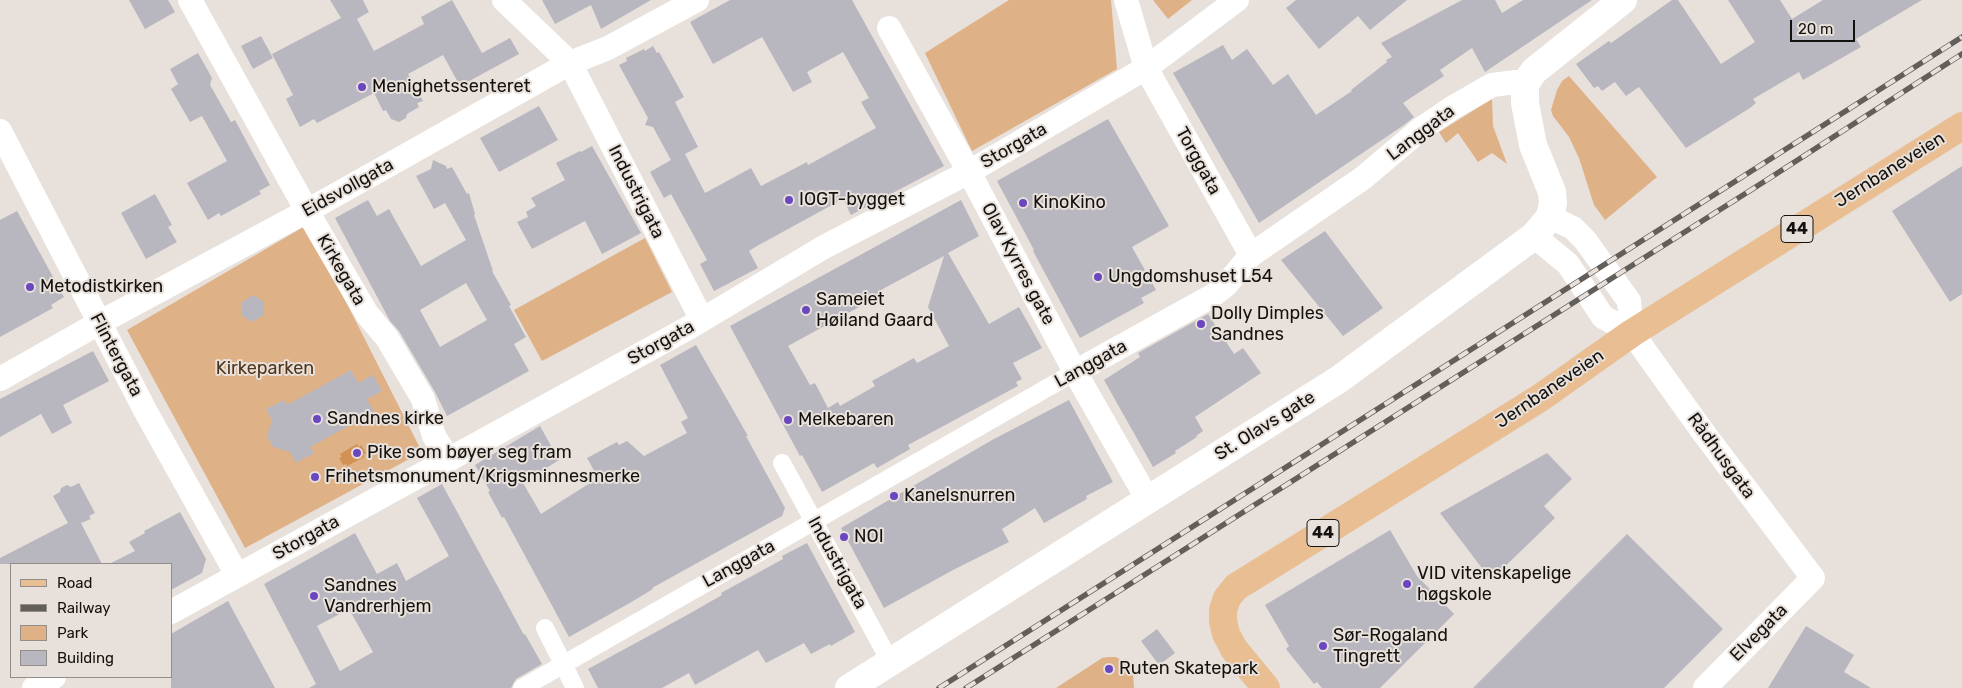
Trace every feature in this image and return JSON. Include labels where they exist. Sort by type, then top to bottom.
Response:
[{"type":"main road","name":"Jernbaneveien","points":[[1266,688],[1234,649],[1222,621],[1222,610],[1227,598],[1236,587],[1540,398],[1632,333],[1962,126]]},
{"type":"street","name":"Kirkegata","points":[[190,0],[307,212],[367,314],[387,338],[423,399],[434,436],[449,460]]},
{"type":"street","name":"Industrigata","points":[[504,0],[570,64],[702,320]]},
{"type":"street","name":"Eidsvollgata","points":[[0,379],[99,323],[307,212],[570,64],[608,48],[696,0]]},
{"type":"street","name":"Torggata","points":[[1126,0],[1146,68],[1250,255]]},
{"type":"street","name":"Storgata","points":[[172,611],[702,320],[824,247],[969,172],[1146,68],[1237,0]]},
{"type":"street","points":[[1623,0],[1534,70],[1525,84],[1525,103],[1533,145],[1552,192],[1553,204],[1542,227],[1603,317],[1632,333]]},
{"type":"street","name":"Olav Kyrres gate","points":[[890,28],[1075,372],[1148,500]]},
{"type":"street","name":"Langgata","points":[[522,688],[1075,372],[1212,296],[1226,285],[1250,255],[1344,192],[1422,129],[1469,97],[1492,85],[1516,82],[1525,84]]},
{"type":"street","name":"Flintergata","points":[[0,132],[146,412],[237,575]]},
{"type":"street","name":"St. Olavs gate","points":[[849,688],[1338,380],[1542,227]]},
{"type":"street","name":"Rådhusgata","points":[[1632,333],[1813,578]]},
{"type":"street","name":"Industrigata","points":[[782,463],[891,663]]},
{"type":"street","name":"Elvegata","points":[[1705,688],[1813,578]]},
{"type":"street","points":[[545,628],[575,688]]},
{"type":"street","points":[[34,688],[52,678]]},
{"type":"green space","points":[[1009,0],[1111,0],[1117,69],[972,151],[925,53]]},
{"type":"green space","points":[[1153,0],[1192,0],[1168,19]]},
{"type":"green space","points":[[1569,76],[1657,177],[1605,220],[1594,205],[1579,158],[1569,137],[1553,116],[1551,110],[1557,90],[1562,81]]},
{"type":"green space","points":[[1492,99],[1493,126],[1507,164],[1492,153],[1478,162],[1458,133],[1446,143],[1439,132]]},
{"type":"green space","name":"Kirkeparken","points":[[307,225],[422,452],[245,548],[127,330]]},
{"type":"green space","points":[[645,238],[672,292],[542,361],[514,310]]},
{"type":"green space","name":"Ruten Skatepark","points":[[1116,657],[1129,665],[1133,673],[1134,688],[1056,688],[1102,658]]},
{"type":"shaded area","points":[[357,444],[359,447],[361,445],[366,453],[363,455],[364,457],[347,466],[346,464],[343,465],[339,458],[342,457],[340,454]]},
{"type":"building","points":[[129,0],[168,0],[175,12],[145,29]]},
{"type":"building","points":[[330,0],[363,0],[369,12],[357,19],[374,51],[424,24],[421,17],[452,0],[482,53],[510,38],[519,54],[460,86],[443,55],[408,74],[423,101],[417,103],[419,107],[407,114],[406,118],[399,122],[391,119],[386,110],[383,111],[374,93],[317,123],[314,119],[300,127],[286,99],[293,95],[272,54],[341,18]]},
{"type":"building","points":[[542,0],[651,0],[601,29],[591,5],[555,24]]},
{"type":"building","points":[[730,0],[852,0],[944,166],[851,215],[843,199],[749,251],[758,268],[714,291],[700,264],[707,260],[671,194],[664,198],[650,172],[671,160],[653,127],[645,125],[648,118],[619,65],[627,61],[626,58],[653,46],[657,53],[659,52],[684,97],[675,102],[698,147],[685,154],[705,193],[751,168],[761,186],[807,162],[808,165],[876,128],[861,102],[869,98],[843,52],[807,72],[812,82],[793,92],[762,37],[713,64],[690,22]]},
{"type":"building","points":[[1296,0],[1407,0],[1370,30],[1358,16],[1319,49],[1286,8]]},
{"type":"building","points":[[1462,0],[1495,0],[1502,13],[1523,0],[1592,0],[1485,72],[1472,48],[1440,70],[1444,76],[1403,103],[1414,117],[1259,223],[1173,73],[1223,45],[1232,60],[1247,49],[1273,85],[1288,74],[1316,115],[1352,91],[1387,62],[1386,60],[1392,57],[1381,43]]},
{"type":"building","points":[[1672,0],[1678,0],[1721,64],[1755,42],[1728,0],[1780,0],[1792,19],[1823,0],[1922,0],[1856,39],[1861,47],[1803,80],[1799,72],[1753,99],[1756,103],[1750,108],[1686,148],[1639,87],[1626,96],[1615,82],[1602,91],[1598,86],[1594,88],[1576,64],[1609,41],[1611,43]]},
{"type":"building","points":[[261,36],[273,58],[253,69],[241,46]]},
{"type":"building","points":[[198,53],[212,78],[210,85],[231,122],[235,120],[270,185],[259,191],[261,194],[221,216],[219,213],[208,220],[187,183],[227,161],[202,116],[190,122],[171,89],[178,84],[170,69]]},
{"type":"building","points":[[539,106],[558,140],[499,172],[480,138]]},
{"type":"building","points":[[1108,119],[1169,226],[1132,247],[1156,290],[1141,298],[1144,303],[1080,338],[997,181]]},
{"type":"building","points":[[592,146],[641,233],[602,254],[585,221],[532,249],[517,222],[528,217],[526,212],[536,206],[531,198],[565,180],[556,163]]},
{"type":"building","points":[[433,160],[446,166],[447,169],[452,167],[467,194],[469,193],[492,271],[526,337],[514,344],[529,371],[447,416],[399,331],[390,321],[335,218],[368,200],[377,216],[389,209],[421,266],[466,240],[445,203],[434,209],[416,176],[431,169]],"holes":[[[466,283],[487,320],[440,347],[420,310]]]},
{"type":"building","points":[[1962,166],[1962,294],[1950,302],[1892,211]]},
{"type":"building","points":[[155,194],[172,225],[168,227],[177,242],[146,259],[121,213]]},
{"type":"building","points":[[961,200],[979,236],[948,253],[989,324],[1019,307],[1042,348],[1013,363],[1022,379],[1016,382],[1018,386],[908,445],[910,449],[877,468],[874,463],[822,492],[802,455],[800,456],[730,326]],"holes":[[[944,256],[928,307],[949,346],[917,363],[914,358],[872,381],[875,386],[840,406],[838,402],[828,408],[815,383],[810,385],[788,346],[881,295],[879,291]]]},
{"type":"building","name":"Metodistkirken","points":[[17,211],[64,297],[51,305],[53,308],[0,337],[0,220]]},
{"type":"building","points":[[1325,231],[1383,308],[1343,336],[1281,260]]},
{"type":"building","points":[[253,295],[264,302],[264,315],[252,322],[241,315],[242,302]]},
{"type":"building","points":[[1208,314],[1234,354],[1243,348],[1261,373],[1195,417],[1203,431],[1175,451],[1176,453],[1153,467],[1104,380],[1140,357],[1138,353]]},
{"type":"building","points":[[696,345],[748,436],[746,436],[785,508],[782,516],[652,588],[628,604],[569,637],[504,517],[502,518],[488,492],[490,491],[475,465],[540,426],[559,460],[523,483],[541,514],[598,478],[587,458],[617,442],[619,445],[627,441],[644,456],[687,433],[681,422],[688,418],[660,365]]},
{"type":"building","points":[[93,351],[109,381],[63,405],[72,423],[52,434],[41,414],[0,437],[0,399]]},
{"type":"building","name":"Sandnes kirke","points":[[351,370],[358,383],[373,375],[382,391],[367,399],[374,412],[310,447],[314,453],[296,463],[290,452],[273,447],[267,437],[272,420],[266,409],[284,400],[287,405]]},
{"type":"building","points":[[1069,400],[1113,482],[1086,496],[1087,499],[1044,523],[1035,508],[1002,529],[1009,542],[884,608],[841,528],[992,440]]},
{"type":"building","points":[[1547,453],[1572,479],[1544,506],[1555,518],[1491,580],[1440,513]]},
{"type":"building","points":[[79,483],[95,513],[89,516],[91,519],[81,523],[101,563],[0,564],[0,558],[68,523],[53,496],[67,485],[71,487]]},
{"type":"building","points":[[442,484],[524,635],[542,664],[516,679],[511,688],[309,688],[316,684],[264,584],[355,533],[377,574],[397,563],[406,581],[449,556],[417,498]],"holes":[[[349,609],[373,652],[340,671],[317,626]]]},
{"type":"building","points":[[180,512],[206,559],[202,573],[172,589],[172,563],[111,563],[135,551],[129,542],[145,533],[144,531]]},
{"type":"building","points":[[1390,530],[1417,576],[1454,614],[1380,688],[1322,688],[1317,682],[1314,684],[1286,649],[1289,646],[1265,605]]},
{"type":"building","points":[[1627,534],[1723,629],[1664,688],[1473,688]]},
{"type":"building","points":[[807,543],[855,632],[831,646],[830,644],[811,654],[804,643],[766,663],[758,650],[695,685],[689,673],[662,688],[598,688],[588,669],[722,595],[721,593],[783,559],[782,556]]},
{"type":"building","points":[[228,601],[275,688],[171,688],[172,633]]},
{"type":"building","points":[[1806,626],[1854,655],[1844,672],[1871,688],[1768,688]]},
{"type":"building","points":[[1157,629],[1175,653],[1159,665],[1141,641]]},
{"type":"railway","points":[[939,688],[1962,37]]},
{"type":"railway","points":[[966,688],[1962,54]]},
{"type":"place","name":"Menighetssenteret","points":[[362,87]]},
{"type":"place","name":"IOGT-bygget","points":[[789,200]]},
{"type":"place","name":"KinoKino","points":[[1023,203]]},
{"type":"place","name":"Ungdomshuset L54","points":[[1098,277]]},
{"type":"place","name":"Metodistkirken","points":[[30,287]]},
{"type":"place","name":"Sameiet Høiland Gaard","points":[[806,310]]},
{"type":"place","name":"Dolly Dimples Sandnes","points":[[1201,324]]},
{"type":"place","name":"Sandnes kirke","points":[[317,419]]},
{"type":"place","name":"Melkebaren","points":[[788,420]]},
{"type":"place","name":"Pike som bøyer seg fram","points":[[357,453]]},
{"type":"place","name":"Frihetsmonument/Krigsminnesmerke","points":[[315,477]]},
{"type":"place","name":"Kanelsnurren","points":[[894,496]]},
{"type":"place","name":"NOI","points":[[844,537]]},
{"type":"place","name":"VID vitenskapelige høgskole","points":[[1407,584]]},
{"type":"place","name":"Sandnes Vandrerhjem","points":[[314,596]]},
{"type":"place","name":"Sør-Rogaland Tingrett","points":[[1323,646]]},
{"type":"place","name":"Ruten Skatepark","points":[[1109,669]]}]
